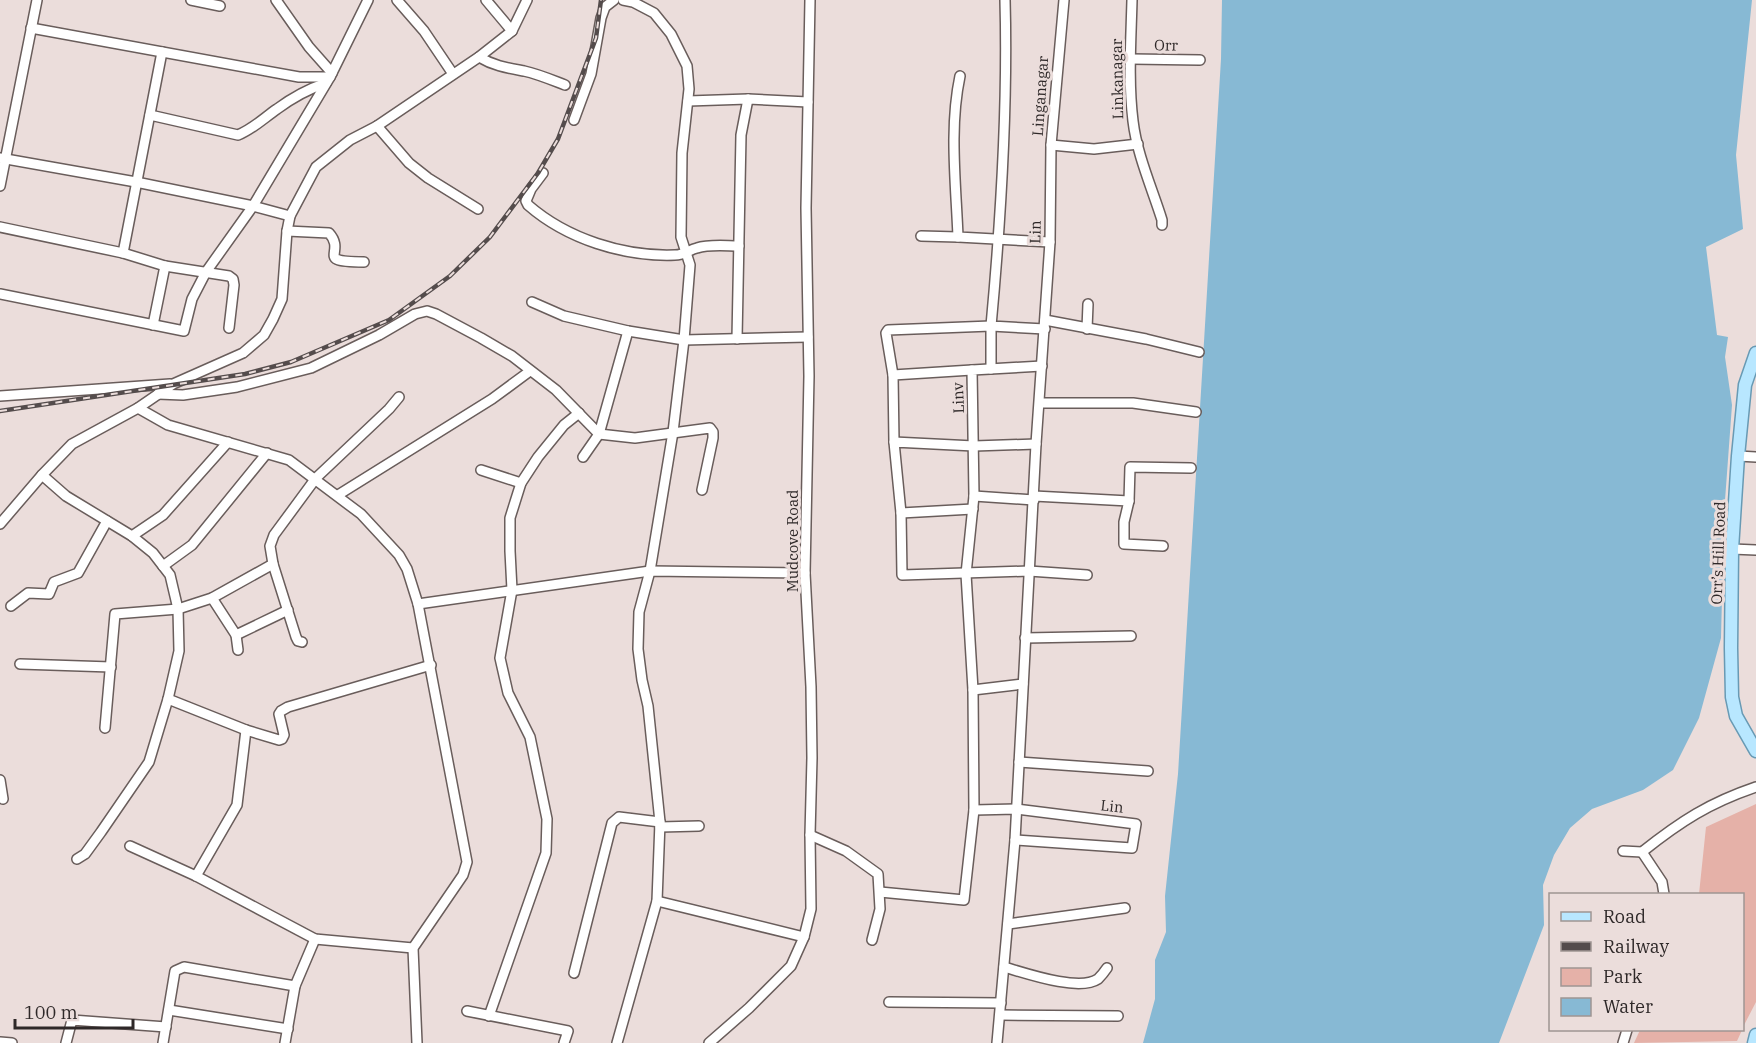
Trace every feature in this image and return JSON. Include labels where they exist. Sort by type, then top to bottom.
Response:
[{"type":"main road","name":"Orr’s Hill Road","points":[[1756,353],[1752,375],[1745,385],[1738,456],[1732,549],[1731,648],[1732,697],[1736,716],[1756,751]]},
{"type":"main road","points":[[1754,1043],[1756,1036]]},
{"type":"street","points":[[0,186],[3,159],[37,0]]},
{"type":"street","points":[[191,0],[220,6]]},
{"type":"street","points":[[276,0],[329,77]]},
{"type":"street","points":[[0,294],[184,331],[192,299],[206,272],[254,207],[329,77],[368,0]]},
{"type":"street","points":[[398,0],[424,31],[453,74]]},
{"type":"street","points":[[486,0],[512,31]]},
{"type":"street","points":[[0,524],[72,444],[138,408],[173,384],[243,353],[264,335],[282,299],[286,231],[290,216],[316,166],[350,140],[377,126],[480,57],[512,31],[527,0]]},
{"type":"street","points":[[574,120],[591,74],[605,6],[614,0]]},
{"type":"street","points":[[617,1043],[657,901],[660,824],[648,706],[638,649],[639,612],[650,571],[673,432],[690,266],[681,237],[682,153],[689,75],[687,66],[664,23],[646,8],[623,0]]},
{"type":"street","name":"Mudcove Road","points":[[709,1043],[749,1008],[791,966],[804,937],[811,909],[811,687],[805,573],[808,337],[806,208],[810,0]]},
{"type":"street","points":[[991,369],[991,326],[999,240],[1005,92],[1005,0]]},
{"type":"street","name":"Linganagar","points":[[1064,0],[1052,145],[1094,149],[1138,144]]},
{"type":"street","name":"Linkanagar","points":[[1132,0],[1133,123],[1162,225]]},
{"type":"street","points":[[31,28],[299,77],[329,77]]},
{"type":"street","points":[[123,253],[162,52]]},
{"type":"street","points":[[480,57],[508,69],[525,71],[565,85]]},
{"type":"street","name":"Orr","points":[[1131,59],[1200,60]]},
{"type":"street","points":[[958,237],[955,99],[960,76]]},
{"type":"street","points":[[150,115],[238,135],[329,77]]},
{"type":"street","points":[[688,102],[748,99],[808,102]]},
{"type":"street","points":[[737,339],[741,135],[748,99]]},
{"type":"street","points":[[377,126],[409,163],[428,178],[478,209]]},
{"type":"street","name":"Lin","points":[[997,1043],[1015,840],[1036,444],[1050,242],[1052,145]]},
{"type":"street","points":[[3,159],[136,182],[290,216]]},
{"type":"street","points":[[543,173],[531,189],[526,201],[530,207],[549,220],[586,239],[617,249],[662,255],[686,253],[699,247],[739,246]]},
{"type":"street","points":[[0,227],[123,253],[165,266],[229,276],[233,279],[234,285],[229,328]]},
{"type":"street","points":[[286,231],[329,233],[334,240],[336,260],[364,262]]},
{"type":"street","points":[[921,236],[1050,242]]},
{"type":"street","points":[[153,325],[165,266]]},
{"type":"street","points":[[532,302],[564,316],[628,331],[684,340],[808,337]]},
{"type":"street","points":[[1087,329],[1088,303]]},
{"type":"street","points":[[158,394],[183,395],[237,387],[311,368],[379,335],[415,314],[427,311],[512,356],[556,390],[599,434],[635,438],[710,428],[713,432],[702,490]]},
{"type":"street","points":[[1088,575],[1029,571],[902,575],[901,513],[894,442],[893,375],[887,330],[1045,325],[1087,329],[1146,339],[1199,352]]},
{"type":"street","points":[[584,456],[599,434],[628,331]]},
{"type":"street","name":"Linv","points":[[974,496],[972,370],[1042,366]]},
{"type":"street","points":[[893,375],[972,370]]},
{"type":"street","points":[[338,495],[492,399],[530,371]]},
{"type":"street","points":[[0,396],[173,384]]},
{"type":"street","points":[[302,642],[296,637],[273,564],[270,546],[274,535],[316,478],[399,397]]},
{"type":"street","points":[[1040,403],[1133,403],[1196,412]]},
{"type":"street","points":[[138,408],[168,425],[289,460],[316,478],[361,514],[399,555],[407,569],[418,604],[431,665],[467,862],[463,874],[413,948],[417,1043]]},
{"type":"street","points":[[489,1016],[546,853],[547,819],[530,737],[508,693],[500,658],[512,590],[510,518],[521,483],[538,457],[564,425],[579,413]]},
{"type":"street","points":[[132,536],[163,515],[228,442]]},
{"type":"street","points":[[894,442],[974,446],[1036,444]]},
{"type":"street","points":[[163,566],[192,545],[267,453]]},
{"type":"street","points":[[1738,456],[1756,457]]},
{"type":"street","points":[[1163,546],[1124,544],[1124,522],[1130,501],[1130,467],[1191,468]]},
{"type":"street","points":[[481,470],[521,483]]},
{"type":"street","points":[[42,475],[66,496],[132,536],[153,553],[170,575],[178,609],[179,651],[168,699],[149,762],[85,855],[77,859]]},
{"type":"street","points":[[880,892],[964,900],[974,810],[973,690],[966,574],[974,496],[1130,501]]},
{"type":"street","points":[[901,513],[973,509]]},
{"type":"street","points":[[11,606],[28,593],[49,594],[54,582],[78,573],[107,521]]},
{"type":"street","points":[[1732,549],[1756,550]]},
{"type":"street","points":[[105,728],[115,614],[178,609],[212,598],[273,564]]},
{"type":"street","points":[[418,604],[650,571],[805,573]]},
{"type":"street","points":[[212,598],[236,634],[238,650]]},
{"type":"street","points":[[236,634],[288,610]]},
{"type":"street","points":[[1026,638],[1131,636]]},
{"type":"street","points":[[21,664],[111,667]]},
{"type":"street","points":[[168,699],[246,730],[279,740],[284,735],[279,714],[288,707],[431,665]]},
{"type":"street","points":[[973,690],[1023,684]]},
{"type":"street","points":[[196,876],[237,805],[246,730]]},
{"type":"street","points":[[1018,762],[1148,771]]},
{"type":"street","points":[[0,780],[3,799]]},
{"type":"street","points":[[1623,851],[1642,852],[1676,824],[1724,798],[1756,787]]},
{"type":"street","name":"Lin","points":[[974,810],[1016,809],[1136,824],[1132,848],[1015,840]]},
{"type":"street","points":[[574,973],[612,823],[619,817],[660,824],[699,826]]},
{"type":"street","points":[[810,835],[846,851],[878,874],[880,909],[872,940]]},
{"type":"street","points":[[130,846],[196,876],[315,939],[413,948]]},
{"type":"street","points":[[1642,852],[1662,882],[1664,893]]},
{"type":"street","points":[[657,901],[804,937]]},
{"type":"street","points":[[1008,924],[1125,908]]},
{"type":"street","points":[[285,1043],[295,986],[315,939]]},
{"type":"street","points":[[163,1043],[176,971],[184,967],[295,986]]},
{"type":"street","points":[[1004,967],[1051,981],[1082,983],[1097,980],[1107,968]]},
{"type":"street","points":[[889,1002],[1000,1003]]},
{"type":"street","points":[[169,1010],[288,1029]]},
{"type":"street","points":[[467,1011],[568,1031],[564,1043]]},
{"type":"street","points":[[1000,1015],[1118,1016]]},
{"type":"street","points":[[66,1043],[72,1020],[166,1027]]},
{"type":"street","points":[[0,1042],[12,1043]]},
{"type":"green space","points":[[1756,804],[1756,1002],[1744,1025],[1744,893],[1699,893],[1706,827]]},
{"type":"green space","points":[[1640,1031],[1742,1031],[1737,1041],[1634,1043]]},
{"type":"water","points":[[1222,0],[1752,0],[1736,155],[1743,229],[1706,247],[1717,335],[1728,337],[1725,357],[1732,405],[1724,514],[1721,638],[1699,718],[1673,770],[1643,790],[1592,809],[1570,828],[1554,855],[1543,885],[1544,925],[1499,1043],[1143,1043],[1155,999],[1155,960],[1166,932],[1165,896],[1178,774],[1221,59]]},
{"type":"railway","points":[[0,411],[245,374],[291,362],[389,320],[450,276],[490,237],[538,173],[558,139],[596,38],[601,0]]}]
